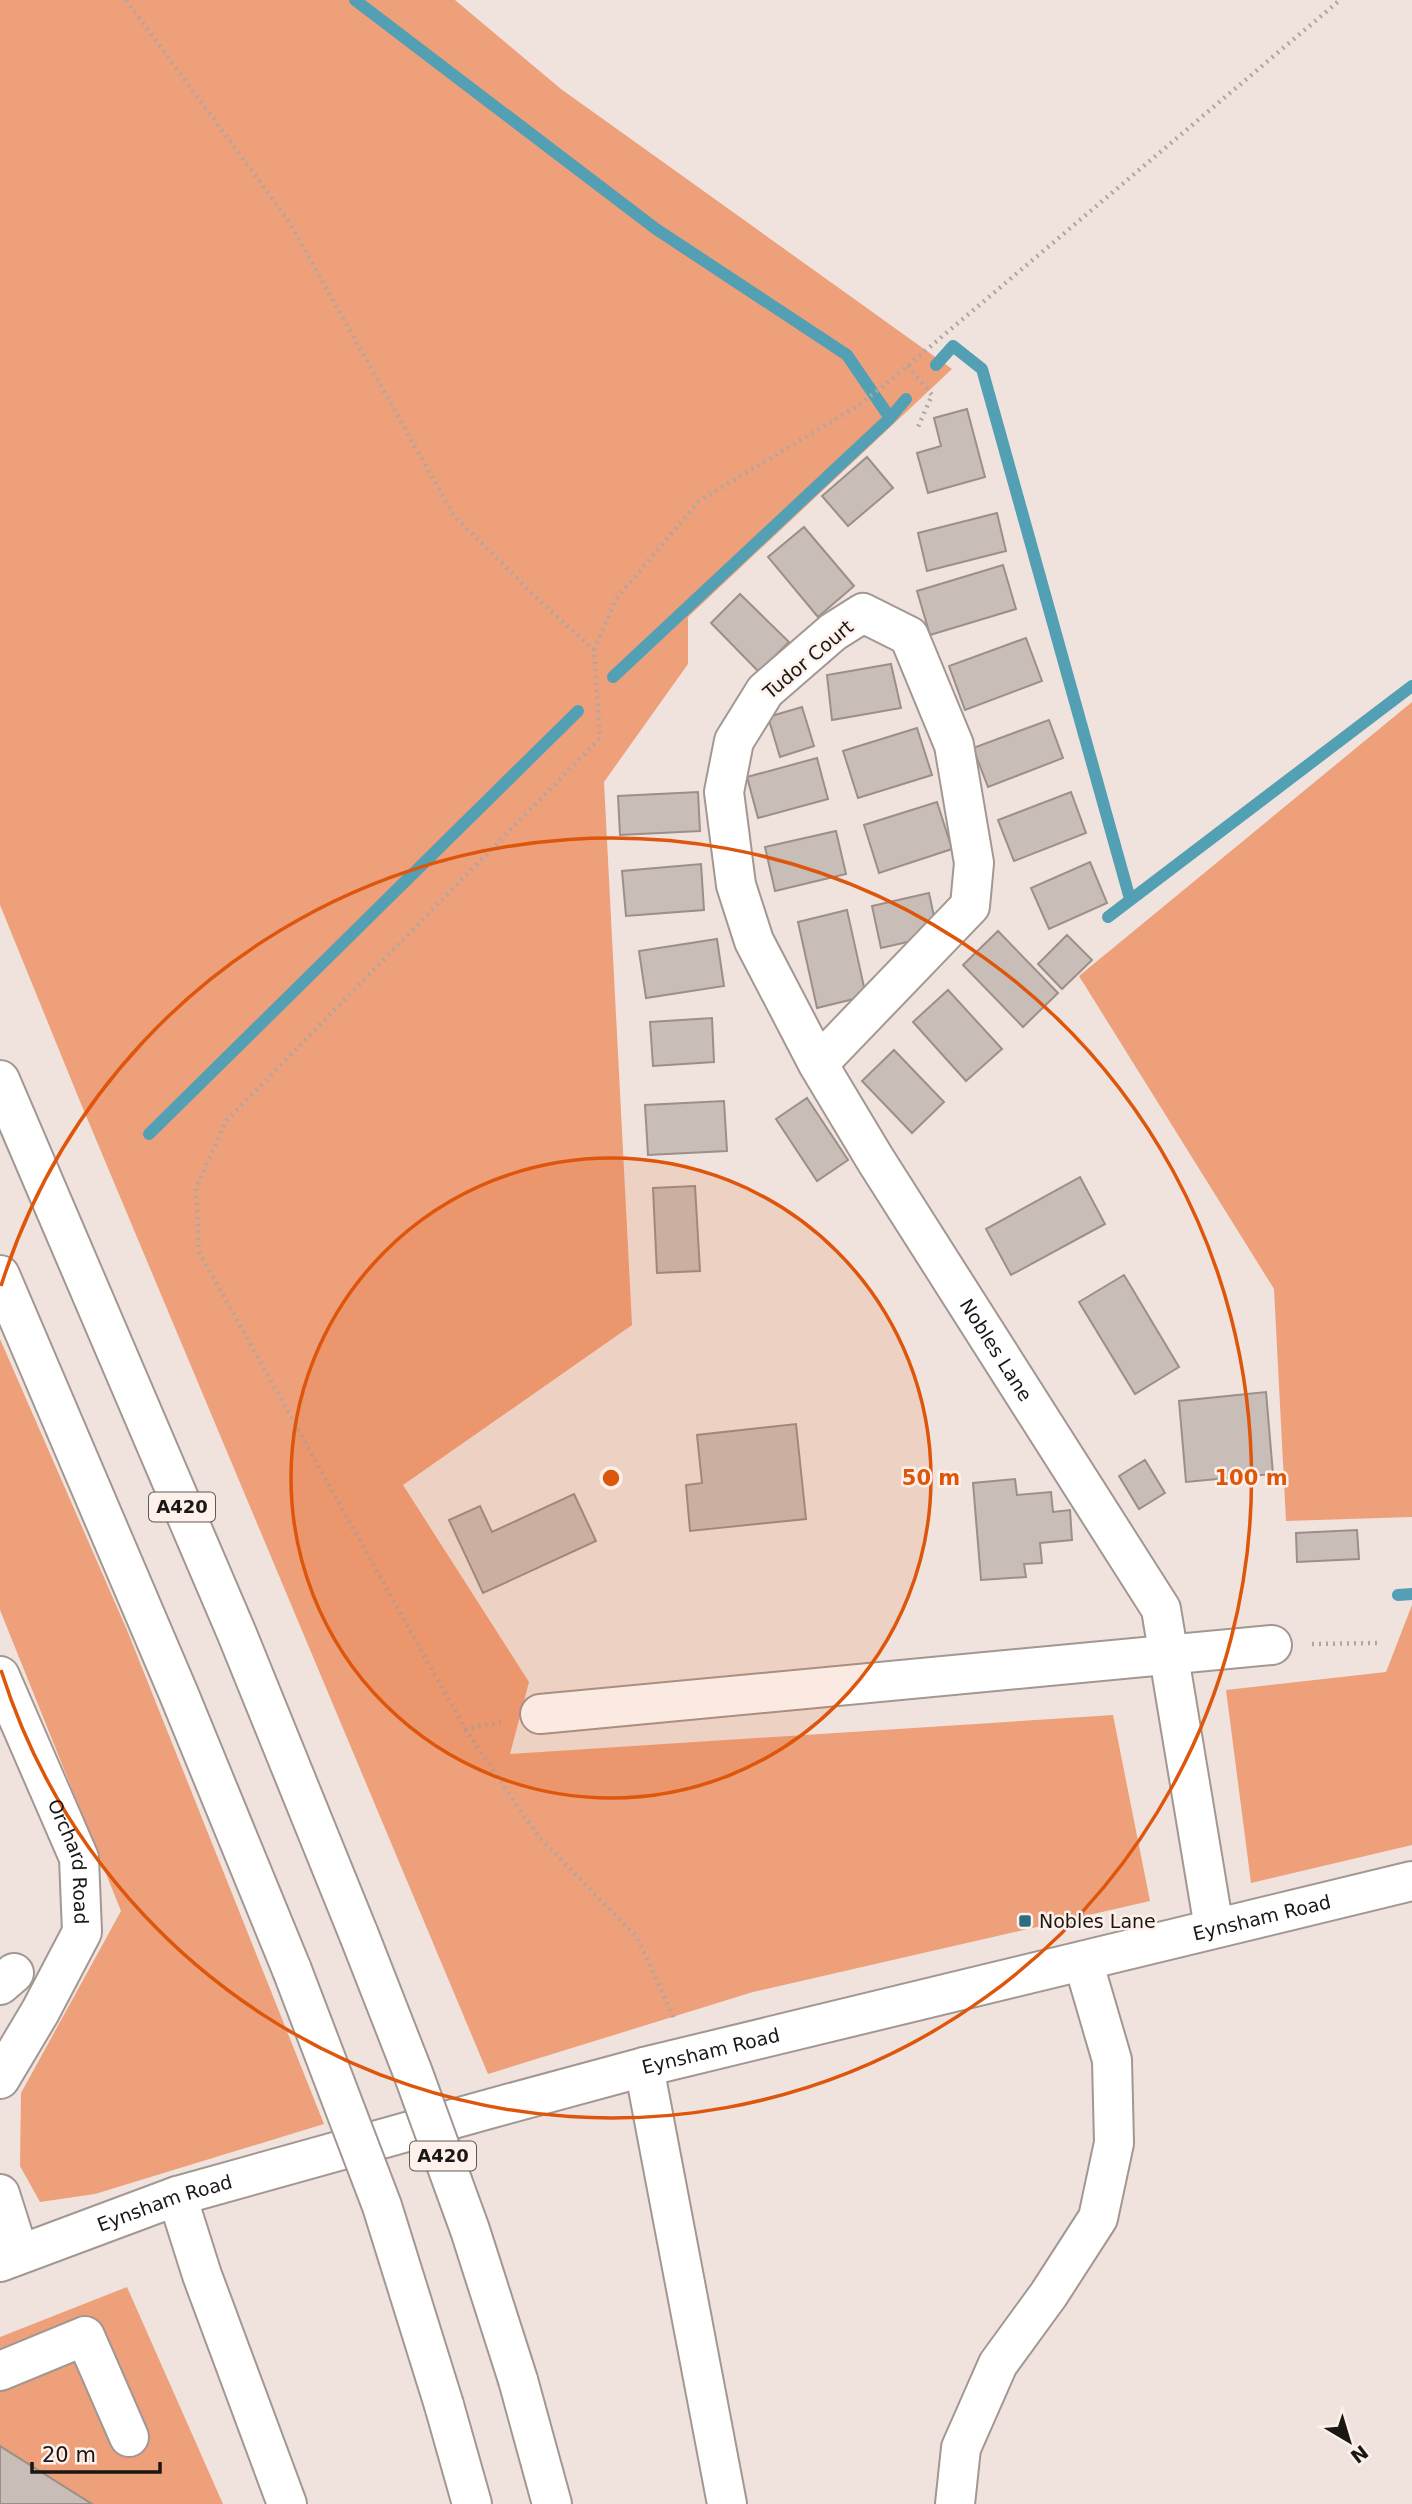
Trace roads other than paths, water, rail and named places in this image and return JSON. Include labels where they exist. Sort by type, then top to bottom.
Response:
[{"type":"main road","name":"Tudor Court","points":[[818,1064],[970,906],[974,863],[954,745],[909,636],[863,613],[833,632],[765,691],[733,741],[724,792],[736,886],[754,942],[818,1064],[875,1158]]},
{"type":"main road","name":"A420","points":[[0,1080],[237,1634],[413,2073],[470,2230],[552,2504]]},
{"type":"main road","name":"Nobles Lane","points":[[875,1158],[1161,1609],[1214,1928]]},
{"type":"main road","points":[[0,1275],[178,1692],[292,1970],[382,2206],[444,2404],[472,2504]]},
{"type":"main road","points":[[540,1714],[1272,1645]]},
{"type":"main road","name":"Orchard Road","points":[[0,1676],[79,1858],[82,1932],[40,2012],[0,2079]]},
{"type":"main road","name":"Eynsham Road","points":[[0,2194],[9,2258],[177,2196],[644,2067],[1412,1881]]},
{"type":"main road","points":[[956,2504],[961,2448],[998,2364],[1049,2294],[1098,2218],[1114,2143],[1112,2060],[1083,1961]]},
{"type":"main road","points":[[644,2067],[727,2504]]},
{"type":"main road","points":[[177,2196],[202,2276],[287,2504]]},
{"type":"main road","points":[[0,2371],[85,2336],[129,2437]]},
{"type":"waterway","points":[[355,0],[656,229],[847,355],[890,418]]},
{"type":"waterway","points":[[936,365],[953,346],[982,369],[1130,899]]},
{"type":"waterway","points":[[613,677],[890,418],[906,399]]},
{"type":"waterway","points":[[1108,917],[1412,686]]},
{"type":"waterway","points":[[149,1134],[578,711]]},
{"type":"waterway","points":[[1398,1595],[1412,1594]]},
{"type":"place","name":"Nobles Lane","points":[[1025,1921]]}]
